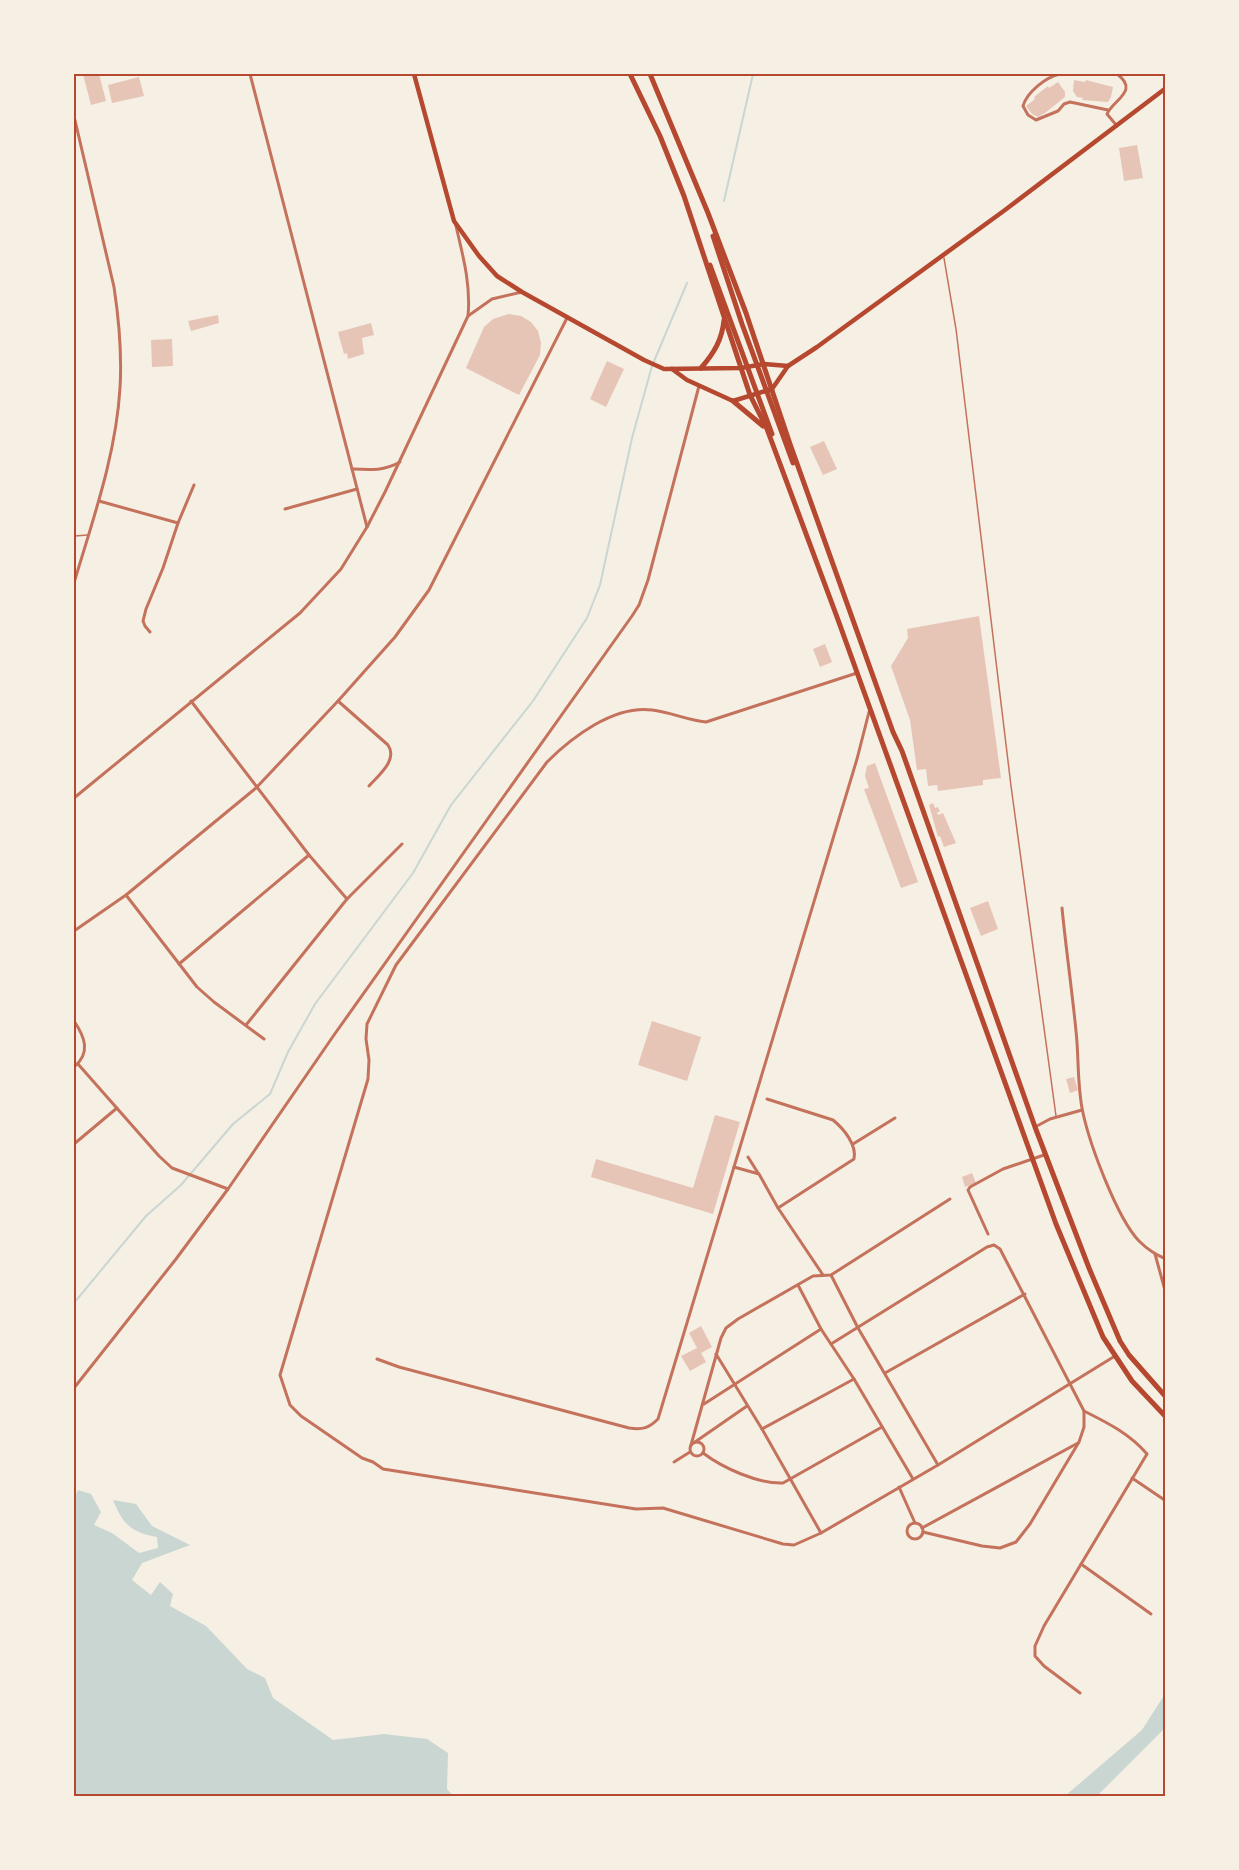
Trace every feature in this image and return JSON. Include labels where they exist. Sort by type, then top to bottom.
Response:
[{"type":"main road","points":[[414,74],[454,221],[497,276],[644,360],[664,369],[741,368],[764,364],[788,366]]},
{"type":"main road","points":[[630,74],[660,135],[735,328],[856,673],[1056,1224],[1094,1318],[1114,1356],[1132,1381],[1166,1417]]},
{"type":"main road","points":[[650,74],[746,313],[883,705],[902,751],[1035,1127],[1089,1268],[1120,1341],[1166,1398]]},
{"type":"main road","points":[[733,401],[772,389],[788,366],[1005,210],[1166,88]]},
{"type":"main road","points":[[697,188],[772,410],[850,613]]},
{"type":"main road","points":[[684,196],[750,394],[767,429],[837,617]]},
{"type":"main road","points":[[701,368],[717,348],[725,319]]},
{"type":"main road","points":[[735,349],[756,341]]},
{"type":"main road","points":[[671,369],[699,386],[733,401],[767,429]]},
{"type":"main road","points":[[760,415],[778,408]]},
{"type":"main road","points":[[870,710],[883,705]]},
{"type":"main road","points":[[993,1048],[1006,1043]]},
{"type":"street","points":[[250,74],[367,527]]},
{"type":"street","points":[[1059,74],[1054,75],[1024,100],[1023,106],[1028,115],[1036,120],[1044,118],[1070,102],[1108,110]]},
{"type":"street","points":[[1108,110],[1122,98],[1126,85],[1117,74]]},
{"type":"street","points":[[1108,110],[1107,114],[1117,126]]},
{"type":"street","points":[[74,116],[114,287],[118,316],[120,395],[112,448],[99,501],[74,583]]},
{"type":"street","points":[[74,798],[300,613],[341,569],[367,527],[400,462],[468,316],[470,302],[466,269],[454,221]]},
{"type":"street","points":[[468,316],[492,299],[522,292]]},
{"type":"street","points":[[74,931],[126,895],[256,788],[395,637],[429,590],[568,316]]},
{"type":"street","points":[[74,1388],[177,1259],[228,1189],[334,1035],[639,605],[648,580],[699,386]]},
{"type":"street","points":[[352,469],[379,470],[400,462]]},
{"type":"street","points":[[150,632],[145,626],[144,616],[194,485]]},
{"type":"street","points":[[285,509],[357,489]]},
{"type":"street","points":[[99,501],[178,523]]},
{"type":"street","points":[[856,673],[706,722],[691,721],[651,709],[617,714],[567,742],[547,762],[396,965],[371,1012],[366,1039],[369,1060],[368,1079],[280,1375],[290,1405],[301,1416],[362,1458],[383,1469],[636,1509],[663,1508],[783,1544],[794,1545],[821,1533],[938,1465],[1114,1356]]},
{"type":"street","points":[[191,701],[256,788],[347,899]]},
{"type":"street","points":[[338,701],[392,750],[392,758],[369,786]]},
{"type":"street","points":[[377,1359],[399,1367],[629,1428],[640,1430],[649,1428],[658,1419],[870,710]]},
{"type":"street","points":[[246,1025],[347,899],[402,844]]},
{"type":"street","points":[[179,964],[309,855]]},
{"type":"street","points":[[126,895],[179,964],[206,994],[264,1039]]},
{"type":"street","points":[[1062,908],[1076,1031],[1082,1110],[1114,1200],[1138,1240],[1155,1254],[1166,1259]]},
{"type":"street","points":[[74,1022],[84,1035],[83,1056],[74,1067]]},
{"type":"street","points":[[78,1064],[172,1168],[228,1189]]},
{"type":"street","points":[[767,1099],[833,1120],[842,1128],[855,1150],[854,1160],[778,1208]]},
{"type":"street","points":[[74,1144],[117,1108]]},
{"type":"street","points":[[1035,1127],[1056,1117],[1082,1110]]},
{"type":"street","points":[[852,1144],[895,1118]]},
{"type":"street","points":[[988,1234],[968,1190],[970,1186],[1003,1169],[1045,1154]]},
{"type":"street","points":[[748,1157],[778,1208],[823,1275]]},
{"type":"street","points":[[734,1167],[759,1174]]},
{"type":"street","points":[[674,1462],[690,1452],[716,1354],[726,1328],[813,1276],[831,1275],[950,1199]]},
{"type":"street","points":[[831,1344],[987,1247],[994,1245],[1000,1249],[1025,1294],[1084,1412],[1084,1427],[1079,1442],[1030,1524],[1016,1542],[1000,1548],[991,1547],[923,1530],[915,1523],[899,1487]]},
{"type":"street","points":[[1155,1254],[1166,1294]]},
{"type":"street","points":[[831,1275],[858,1328],[938,1465]]},
{"type":"street","points":[[798,1285],[821,1329],[854,1379],[913,1479]]},
{"type":"street","points":[[884,1373],[1025,1294]]},
{"type":"street","points":[[702,1405],[821,1329]]},
{"type":"street","points":[[716,1354],[821,1533]]},
{"type":"street","points":[[762,1429],[854,1379]]},
{"type":"street","points":[[693,1443],[747,1406]]},
{"type":"street","points":[[1080,1693],[1044,1666],[1035,1656],[1035,1646],[1044,1626],[1147,1454],[1138,1443],[1122,1431],[1084,1412]]},
{"type":"street","points":[[703,1453],[723,1467],[773,1484],[783,1483],[882,1428]]},
{"type":"street","points":[[915,1523],[907,1528],[908,1535],[916,1539],[923,1530],[1079,1442]]},
{"type":"street","points":[[693,1443],[702,1444],[703,1453]]},
{"type":"street","points":[[690,1452],[696,1457],[703,1453]]},
{"type":"street","points":[[1132,1478],[1166,1501]]},
{"type":"street","points":[[1081,1564],[1151,1614]]},
{"type":"lane","points":[[943,255],[956,329],[1010,775],[1056,1117]]},
{"type":"lane","points":[[74,536],[88,535]]},
{"type":"shaded area","points":[[78,1490],[91,1494],[101,1512],[94,1525],[112,1533],[139,1553],[158,1548],[157,1537],[129,1526],[120,1515],[113,1500],[136,1504],[152,1526],[190,1545],[142,1563],[132,1580],[151,1595],[160,1582],[173,1594],[170,1606],[206,1626],[247,1669],[265,1678],[273,1698],[333,1740],[384,1734],[427,1739],[448,1753],[447,1789],[453,1796],[74,1796],[74,1499]]},
{"type":"shaded area","points":[[1165,1694],[1165,1728],[1097,1796],[1065,1796],[1142,1730]]},
{"type":"building","points":[[83,74],[99,74],[106,101],[91,105]]},
{"type":"building","points":[[139,77],[144,96],[112,103],[108,85]]},
{"type":"building","points":[[1074,80],[1085,82],[1086,80],[1113,87],[1111,97],[1108,102],[1082,100],[1083,98],[1077,97],[1073,91]]},
{"type":"building","points":[[1058,82],[1065,92],[1065,97],[1038,117],[1032,114],[1026,106],[1048,86],[1049,88]]},
{"type":"building","points":[[1137,145],[1143,178],[1124,181],[1119,148]]},
{"type":"building","points":[[509,314],[521,316],[531,322],[538,331],[541,343],[540,355],[519,395],[466,368],[484,327],[493,319]]},
{"type":"building","points":[[218,315],[219,323],[191,331],[188,321]]},
{"type":"building","points":[[371,323],[374,335],[362,338],[364,354],[348,359],[347,353],[344,354],[338,332]]},
{"type":"building","points":[[172,339],[173,366],[152,367],[151,340]]},
{"type":"building","points":[[607,361],[624,369],[606,407],[590,399]]},
{"type":"building","points":[[824,441],[837,469],[823,475],[810,447]]},
{"type":"building","points":[[979,616],[1001,778],[983,780],[983,785],[938,791],[937,785],[928,786],[926,769],[917,770],[910,720],[891,666],[908,638],[907,629]]},
{"type":"building","points":[[825,644],[832,662],[820,667],[813,649]]},
{"type":"building","points":[[875,763],[918,882],[901,888],[864,789],[869,788],[865,776],[867,766]]},
{"type":"building","points":[[933,803],[935,808],[938,807],[940,812],[937,812],[938,815],[943,813],[956,843],[944,847],[940,836],[938,837],[929,805]]},
{"type":"building","points":[[988,901],[998,929],[981,936],[970,908]]},
{"type":"building","points":[[652,1021],[701,1037],[687,1081],[638,1065]]},
{"type":"building","points":[[1074,1077],[1078,1090],[1070,1093],[1066,1079]]},
{"type":"building","points":[[715,1115],[740,1122],[713,1214],[591,1177],[596,1159],[693,1188]]},
{"type":"building","points":[[972,1173],[976,1183],[965,1187],[962,1177]]},
{"type":"building","points":[[701,1326],[712,1347],[701,1353],[706,1362],[690,1371],[681,1356],[697,1348],[689,1333]]},
{"type":"waterway","points":[[724,201],[753,74]]},
{"type":"waterway","points":[[74,1303],[146,1216],[181,1185],[233,1124],[270,1094],[288,1052],[315,1004],[413,873],[451,805],[533,701],[587,618],[600,585],[632,438],[652,366],[687,283]]}]
